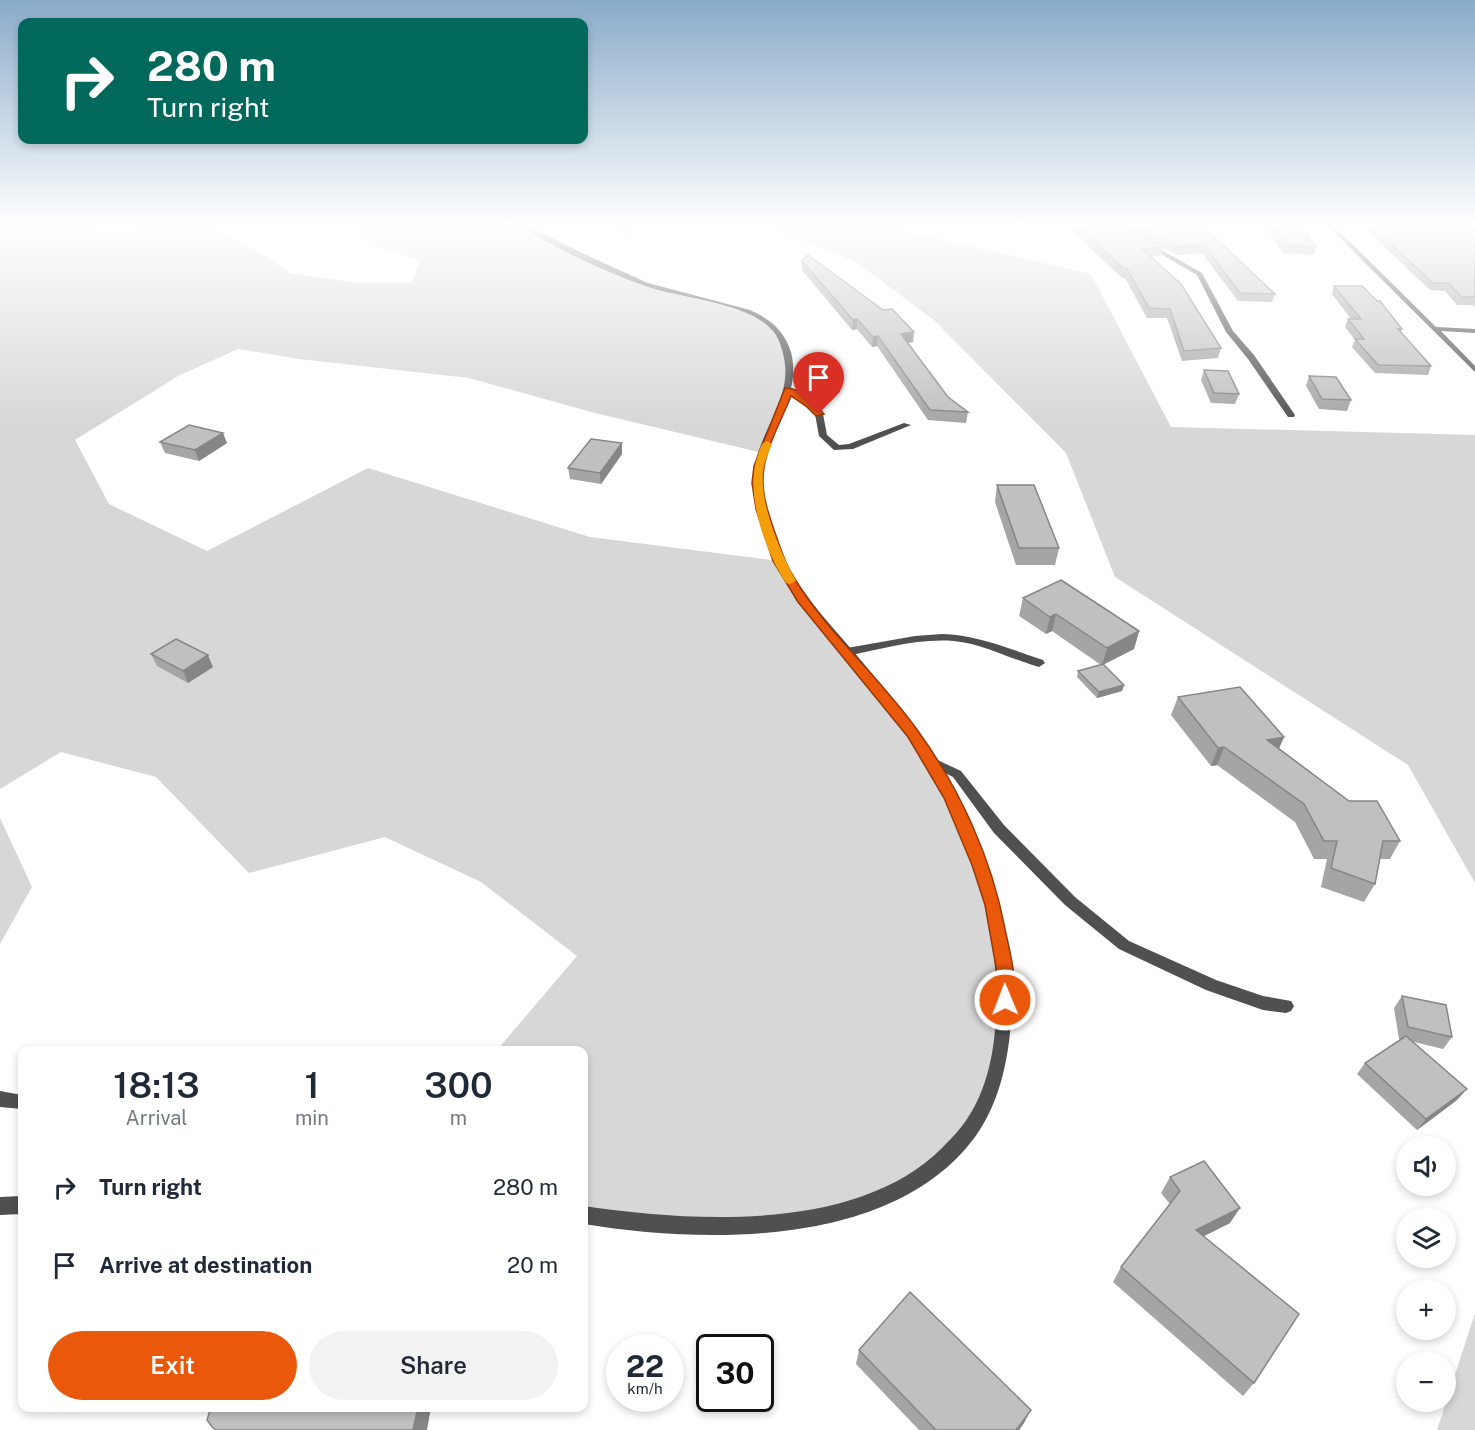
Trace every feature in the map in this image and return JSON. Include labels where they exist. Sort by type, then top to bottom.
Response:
[{"type":"street","points":[[588,1215],[657,1224],[710,1226],[788,1223],[827,1216],[865,1205],[912,1183],[949,1155],[968,1133],[983,1108],[997,1070],[1003,1020],[1004,967],[1001,938],[980,865],[952,798],[932,761],[913,734],[803,600],[779,561],[762,509],[758,483],[759,466],[789,390],[792,372],[786,349],[774,326],[764,319],[726,305],[679,293]]},
{"type":"street","points":[[1210,293],[1230,332],[1251,357],[1291,415]]},
{"type":"street","points":[[1399,293],[1475,370]]},
{"type":"street","points":[[1436,329],[1475,331]]},
{"type":"street","points":[[789,390],[819,414],[823,436],[837,447],[850,447],[907,425]]},
{"type":"street","points":[[847,652],[904,642],[952,638],[991,645],[1039,663]]},
{"type":"street","points":[[932,761],[957,774],[999,829],[1070,901],[1124,945],[1211,985],[1263,1003],[1286,1006]]},
{"type":"street","points":[[0,1099],[18,1101]]},
{"type":"street","points":[[0,1206],[18,1205]]},
{"type":"shaded area","points":[[0,293],[677,293],[753,314],[774,326],[792,372],[763,453],[591,412],[469,378],[299,359],[238,349],[178,376],[75,440],[109,504],[207,551],[368,468],[590,537],[779,561],[913,734],[952,798],[1001,938],[995,1080],[949,1155],[827,1216],[607,1219],[588,1216],[588,1046],[500,1046],[577,956],[481,882],[385,837],[249,873],[156,777],[61,752],[0,789]]},
{"type":"shaded area","points":[[897,293],[1101,293],[1171,427],[1475,435],[1475,883],[1408,765],[1115,577],[1066,453],[935,321]]},
{"type":"shaded area","points":[[0,818],[32,887],[0,944]]},
{"type":"shaded area","points":[[1475,1313],[1475,1430],[1437,1430],[1443,1412],[1456,1412],[1456,1372]]},
{"type":"building","points":[[829,293],[859,293],[883,310],[892,309],[914,332],[901,334],[948,397],[968,412],[930,410],[878,336],[873,337],[857,319],[853,320]]},
{"type":"building","points":[[1140,293],[1186,293],[1221,348],[1184,351],[1170,309],[1149,308]]},
{"type":"building","points":[[1240,293],[1274,293],[1275,294]]},
{"type":"building","points":[[1340,293],[1369,293],[1380,301],[1402,329],[1398,329],[1431,366],[1378,365],[1355,339],[1364,339],[1348,319],[1361,319]]},
{"type":"building","points":[[1457,293],[1475,293],[1475,297],[1461,297]]},
{"type":"building","points":[[1204,370],[1228,371],[1239,394],[1214,393]]},
{"type":"building","points":[[1309,376],[1336,377],[1351,400],[1322,399]]},
{"type":"building","points":[[189,425],[223,433],[195,450],[160,442]]},
{"type":"building","points":[[591,439],[622,443],[600,473],[568,468]]},
{"type":"building","points":[[997,485],[1034,485],[1059,548],[1019,548]]},
{"type":"building","points":[[1061,580],[1139,631],[1107,648],[1056,614],[1050,617],[1023,598]]},
{"type":"building","points":[[176,639],[208,655],[183,671],[151,654]]},
{"type":"building","points":[[1103,664],[1124,685],[1099,692],[1078,671]]},
{"type":"building","points":[[1240,687],[1284,737],[1267,740],[1349,801],[1377,801],[1400,841],[1383,841],[1375,884],[1331,868],[1337,841],[1324,841],[1304,804],[1224,747],[1218,748],[1178,697]]},
{"type":"building","points":[[1402,996],[1446,1005],[1452,1037],[1408,1027]]},
{"type":"building","points":[[1406,1036],[1467,1089],[1426,1119],[1365,1063]]},
{"type":"building","points":[[1204,1161],[1240,1208],[1196,1230],[1299,1314],[1254,1383],[1121,1267],[1180,1191],[1170,1177]]},
{"type":"building","points":[[910,1292],[1031,1410],[1016,1430],[936,1430],[859,1350]]},
{"type":"building","points":[[209,1412],[417,1412],[413,1430],[216,1430],[207,1420]]},
{"type":"slow traffic","points":[[767,444],[759,466],[758,483],[762,509],[779,561],[790,581]]},
{"type":"route","points":[[819,414],[811,405],[789,390],[759,466],[758,483],[762,509],[779,561],[803,600],[913,734],[932,761],[952,798],[980,865],[993,905],[1001,938],[1005,1000]]}]
